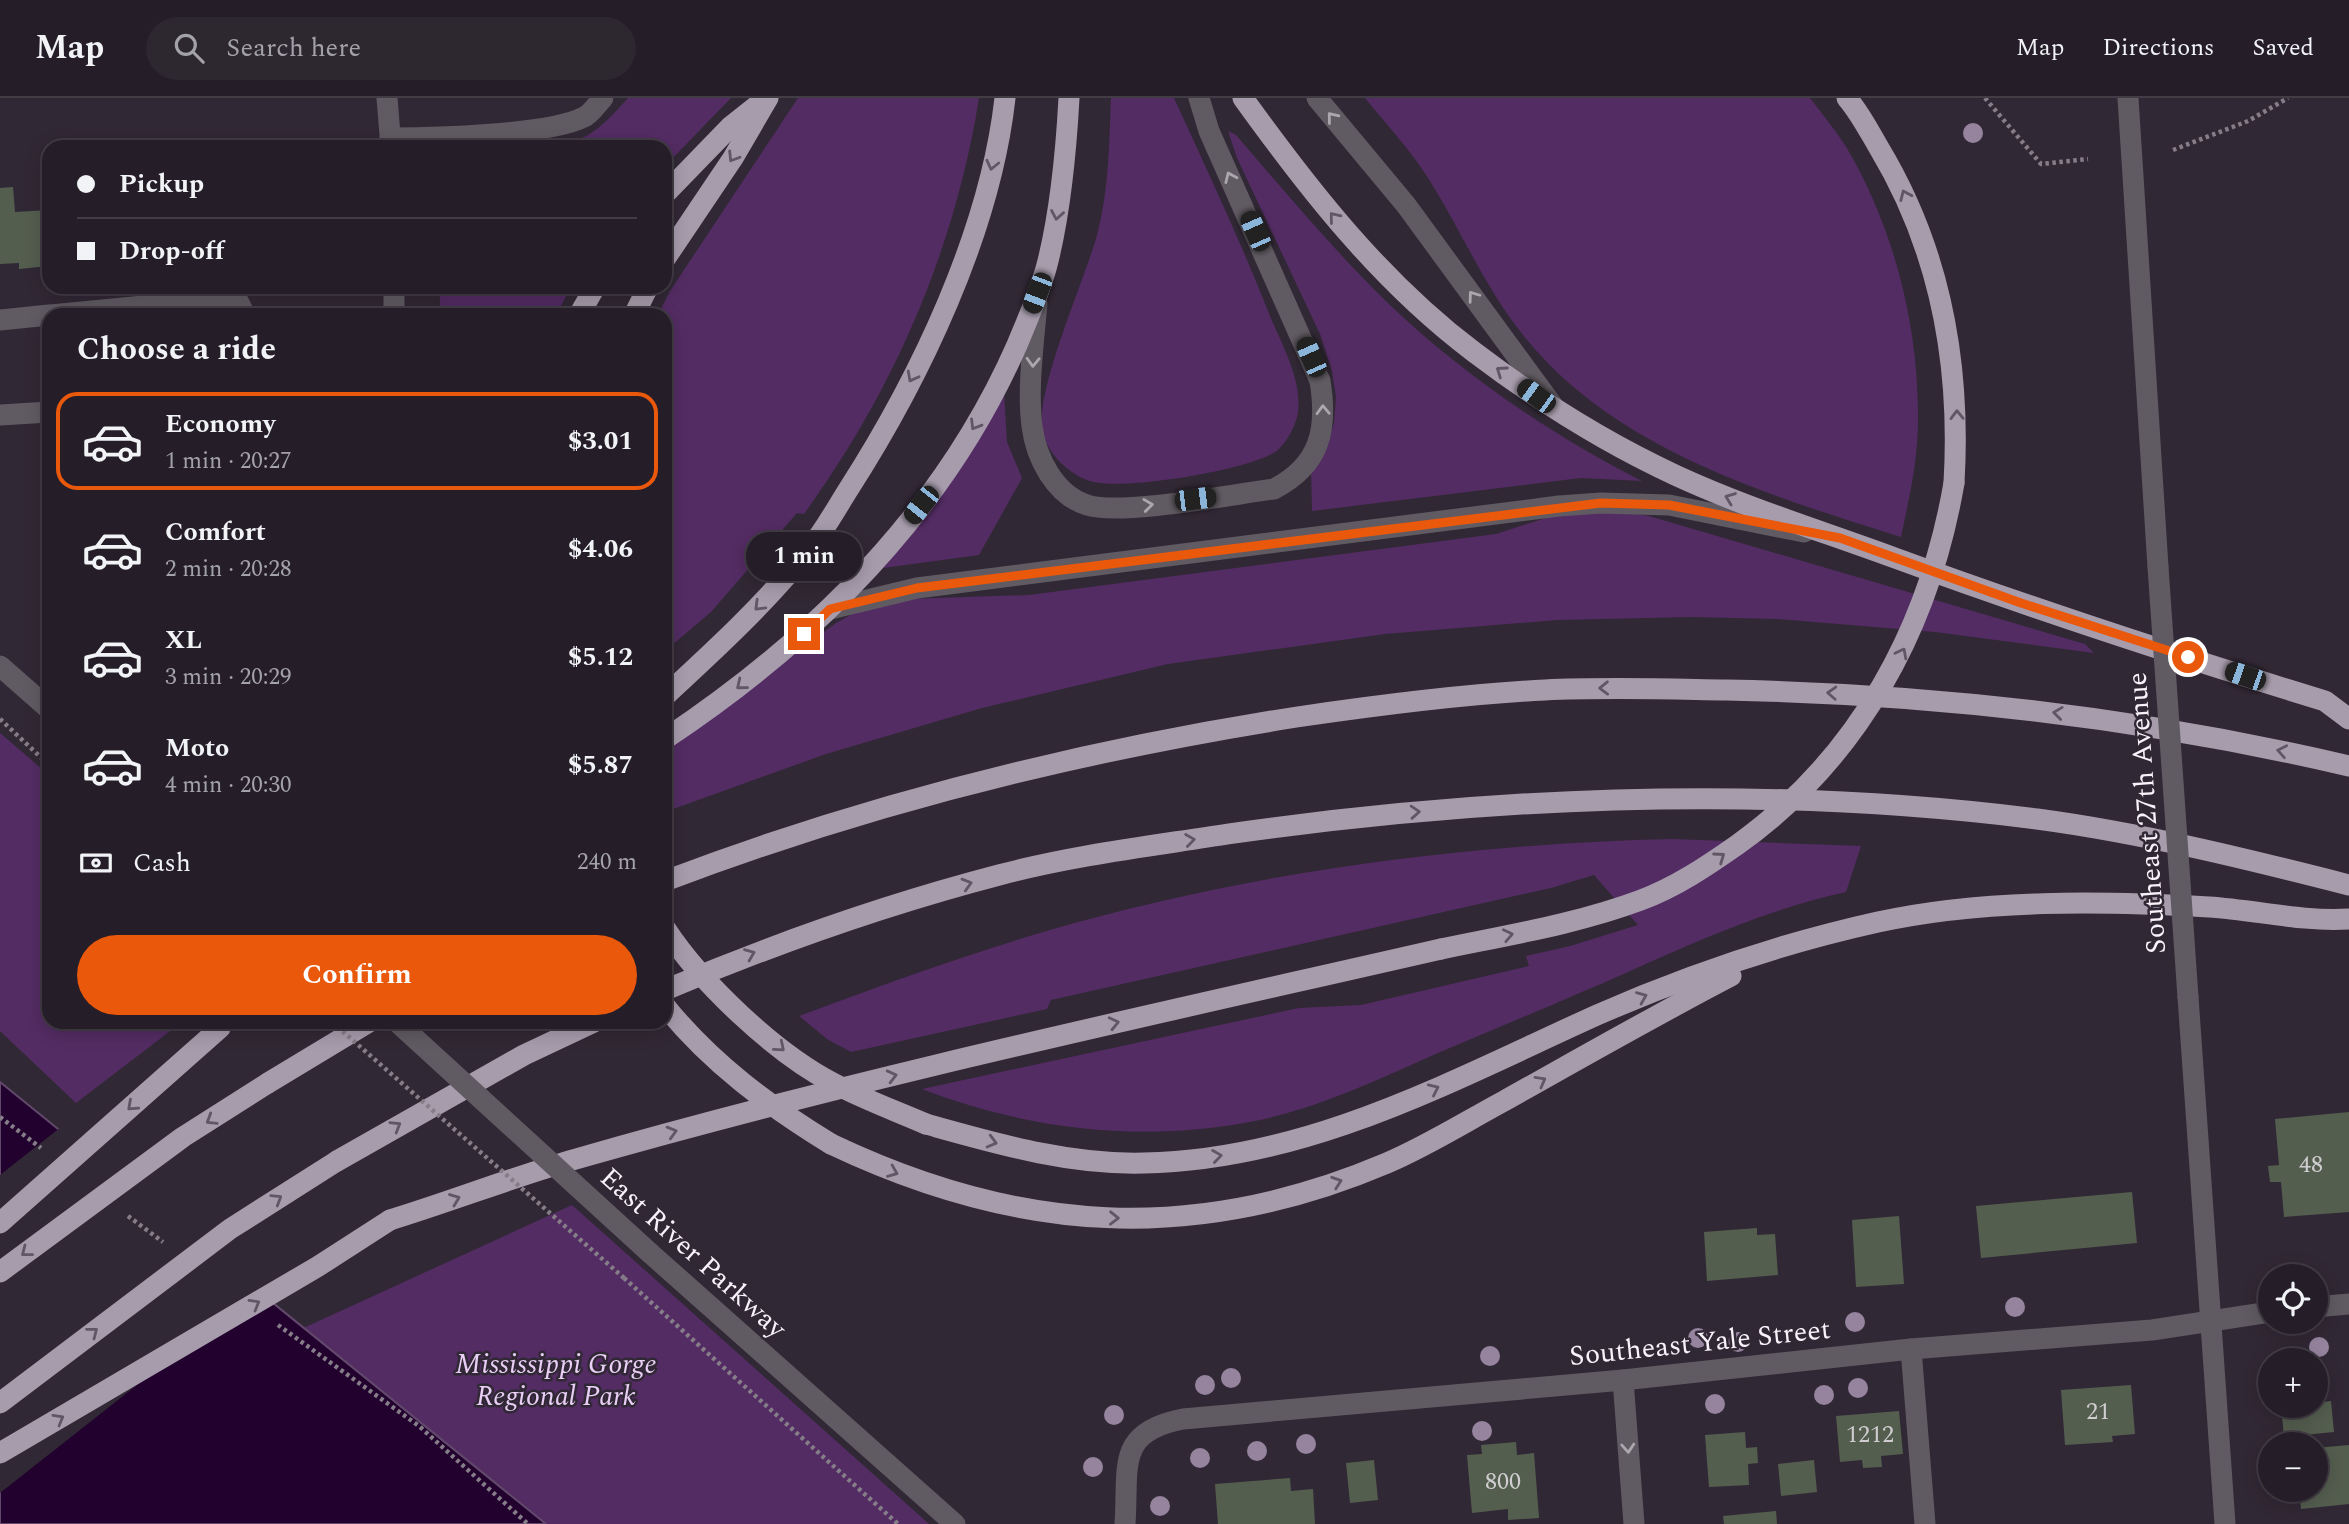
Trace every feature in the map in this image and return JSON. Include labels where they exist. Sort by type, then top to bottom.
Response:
[{"type":"highway","points":[[672,187],[730,127],[767,98]]},
{"type":"highway","points":[[672,249],[733,158],[767,98]]},
{"type":"highway","points":[[672,689],[775,590],[813,545],[869,459],[939,322],[982,208],[1005,98]]},
{"type":"highway","points":[[672,734],[719,702],[830,609],[868,571],[951,465],[1005,371],[1048,263],[1061,194],[1069,98]]},
{"type":"highway","points":[[1243,98],[1340,225],[1400,288],[1472,351],[1557,411],[1675,475],[2021,603],[2325,701],[2349,719]]},
{"type":"highway","points":[[0,1453],[317,1267],[390,1220],[574,1160],[973,1055],[1607,911],[1643,899],[1682,881],[1750,836],[1812,782],[1846,741],[1890,676],[1908,642],[1937,564],[1954,483],[1957,413],[1954,373],[1941,294],[1928,252],[1898,178],[1847,98]]},
{"type":"highway","points":[[672,879],[867,812],[1052,762],[1231,727],[1353,708],[1521,691],[1608,688],[1787,691],[1932,700],[2148,724],[2349,766]]},
{"type":"highway","points":[[672,987],[753,953],[877,909],[1004,874],[1144,846],[1282,826],[1384,814],[1560,802],[1829,803],[2004,816],[2116,832],[2349,885]]},
{"type":"highway","points":[[672,937],[698,972],[785,1052],[832,1083],[926,1124],[1019,1150],[1098,1161],[1143,1163],[1183,1161],[1261,1150],[1359,1121],[1601,1014],[1697,976],[1882,921],[2026,905],[2212,907],[2323,921],[2349,919]]},
{"type":"highway","points":[[672,1013],[732,1075],[789,1118],[831,1144],[903,1177],[963,1196],[1062,1215],[1151,1218],[1241,1209],[1345,1180],[1399,1157],[1785,948]]},
{"type":"highway","points":[[0,1223],[219,1029]]},
{"type":"highway","points":[[0,1272],[172,1145],[357,1029]]},
{"type":"highway","points":[[0,1403],[230,1229],[337,1161],[524,1055],[579,1029]]},
{"type":"street","points":[[387,98],[391,140]]},
{"type":"street","points":[[408,140],[552,126],[585,117],[603,98]]},
{"type":"street","points":[[1037,293],[1032,427],[1050,478],[1067,494],[1088,505],[1115,509],[1274,489],[1295,478],[1322,437],[1325,411],[1320,381],[1209,131],[1199,98]]},
{"type":"street","points":[[1317,98],[1406,205],[1557,411]]},
{"type":"street","name":"Southeast 27th Avenue","points":[[2128,98],[2225,1524]]},
{"type":"street","points":[[122,308],[236,297],[242,308]]},
{"type":"street","points":[[0,320],[42,316]]},
{"type":"street","points":[[0,415],[42,412]]},
{"type":"street","points":[[830,609],[917,588],[1590,503],[1669,505],[1840,538]]},
{"type":"street","points":[[0,666],[42,703]]},
{"type":"street","name":"East River Parkway","points":[[405,1029],[650,1253],[954,1524]]},
{"type":"street","points":[[2328,1306],[2349,1304]]},
{"type":"street","name":"Southeast Yale Street","points":[[1125,1524],[1130,1450],[1139,1435],[1157,1424],[1183,1419],[1623,1380],[1911,1349],[2210,1322],[2258,1314]]},
{"type":"street","points":[[1911,1349],[1925,1524]]},
{"type":"street","points":[[1623,1380],[1634,1524]]},
{"type":"path","points":[[1985,98],[2041,164],[2088,159]]},
{"type":"path","points":[[2173,150],[2248,121],[2288,98]]},
{"type":"path","points":[[0,719],[42,758]]},
{"type":"path","points":[[340,1029],[624,1278],[898,1524]]},
{"type":"green space","points":[[628,98],[731,98],[672,159],[672,140],[578,140],[608,119]]},
{"type":"green space","points":[[798,98],[979,98],[954,209],[937,263],[893,368],[866,418],[804,514],[797,513],[711,612],[672,645],[672,308],[662,308],[668,294],[672,294],[672,288]]},
{"type":"green space","points":[[1111,98],[1174,98],[1224,206],[1290,362],[1297,387],[1298,412],[1293,427],[1279,449],[1266,457],[1218,471],[1160,481],[1110,484],[1094,482],[1076,475],[1060,462],[1044,437],[1042,409],[1047,386],[1101,218],[1108,167]]},
{"type":"green space","points":[[1365,98],[1810,98],[1844,143],[1865,181],[1891,247],[1909,316],[1917,386],[1918,436],[1901,537],[1747,485],[1647,438],[1601,409],[1560,375],[1523,335],[1485,279],[1423,170]]},
{"type":"green space","points":[[1228,131],[1236,135],[1311,222],[1390,305],[1447,355],[1542,424],[1642,481],[1581,478],[1312,511],[1311,470],[1326,448],[1334,423],[1336,397],[1332,371],[1320,334],[1237,158]]},
{"type":"green space","points":[[440,294],[567,294],[560,308],[440,308]]},
{"type":"green space","points":[[1004,392],[1007,442],[1022,478],[979,555],[876,569]]},
{"type":"green space","points":[[1607,509],[1649,516],[2085,644],[2094,653],[1935,632],[1777,619],[1692,617],[1557,620],[1385,634],[1168,664],[982,708],[826,754],[672,809],[672,747],[836,623],[870,604],[906,599],[1029,595],[1496,534],[1564,512]]},
{"type":"green space","points":[[0,733],[42,769],[42,1029],[173,1029],[76,1103],[0,1031]]},
{"type":"green space","points":[[1672,839],[1861,846],[1846,892],[1789,907],[1735,926],[1348,1092],[1302,1109],[1255,1121],[1170,1131],[1086,1129],[1003,1114],[922,1089],[1299,1008],[1361,1005],[1529,966],[1526,956],[1638,925],[1594,875],[1551,888],[1051,1000],[1047,1009],[851,1052],[827,1039],[799,1016],[1050,930],[1203,892],[1280,877],[1436,855],[1515,847]]},
{"type":"green space","name":"Mississippi Gorge Regional Park","points":[[572,1205],[929,1524],[508,1524],[262,1347]]},
{"type":"shaded area","points":[[0,1082],[546,1524],[0,1524]]},
{"type":"pier","points":[[61,1127],[276,1301],[151,1374],[0,1493],[0,1175]]},
{"type":"building","points":[[13,187],[15,212],[42,210],[42,267],[19,269],[19,263],[0,264],[0,188]]},
{"type":"building","points":[[2349,1112],[2349,1212],[2284,1217],[2281,1182],[2270,1182],[2268,1166],[2279,1165],[2275,1119]]},
{"type":"building","points":[[2132,1192],[2137,1243],[1981,1258],[1976,1206]]},
{"type":"building","points":[[1899,1216],[1904,1284],[1856,1287],[1852,1220]]},
{"type":"building","points":[[1757,1228],[1757,1235],[1775,1234],[1778,1275],[1707,1281],[1704,1232]]},
{"type":"building","points":[[2131,1385],[2135,1434],[2112,1436],[2113,1442],[2065,1445],[2061,1390]]},
{"type":"building","points":[[2328,1401],[2331,1401],[2334,1432],[2284,1432],[2282,1418],[2328,1418]]},
{"type":"building","points":[[1899,1411],[1903,1454],[1881,1456],[1882,1467],[1863,1468],[1862,1460],[1840,1462],[1836,1416]]},
{"type":"building","points":[[1745,1432],[1746,1448],[1757,1447],[1758,1463],[1748,1464],[1749,1485],[1709,1487],[1705,1435]]},
{"type":"building","points":[[1516,1442],[1517,1455],[1534,1453],[1539,1518],[1508,1520],[1508,1509],[1472,1513],[1467,1455],[1482,1454],[1481,1445]]},
{"type":"building","points":[[2349,1445],[2349,1504],[2301,1509],[2300,1502],[2328,1502],[2328,1447]]},
{"type":"building","points":[[1374,1460],[1378,1500],[1350,1503],[1346,1463]]},
{"type":"building","points":[[1814,1460],[1817,1492],[1781,1496],[1778,1464]]},
{"type":"building","points":[[1290,1478],[1291,1491],[1313,1489],[1315,1524],[1218,1524],[1215,1484]]},
{"type":"building","points":[[1776,1511],[1777,1524],[1724,1524],[1723,1516]]},
{"type":"route","points":[[804,634],[830,609],[917,588],[1559,506],[1631,503],[1669,505],[1730,519],[1840,538],[2021,603],[2188,657]]}]
